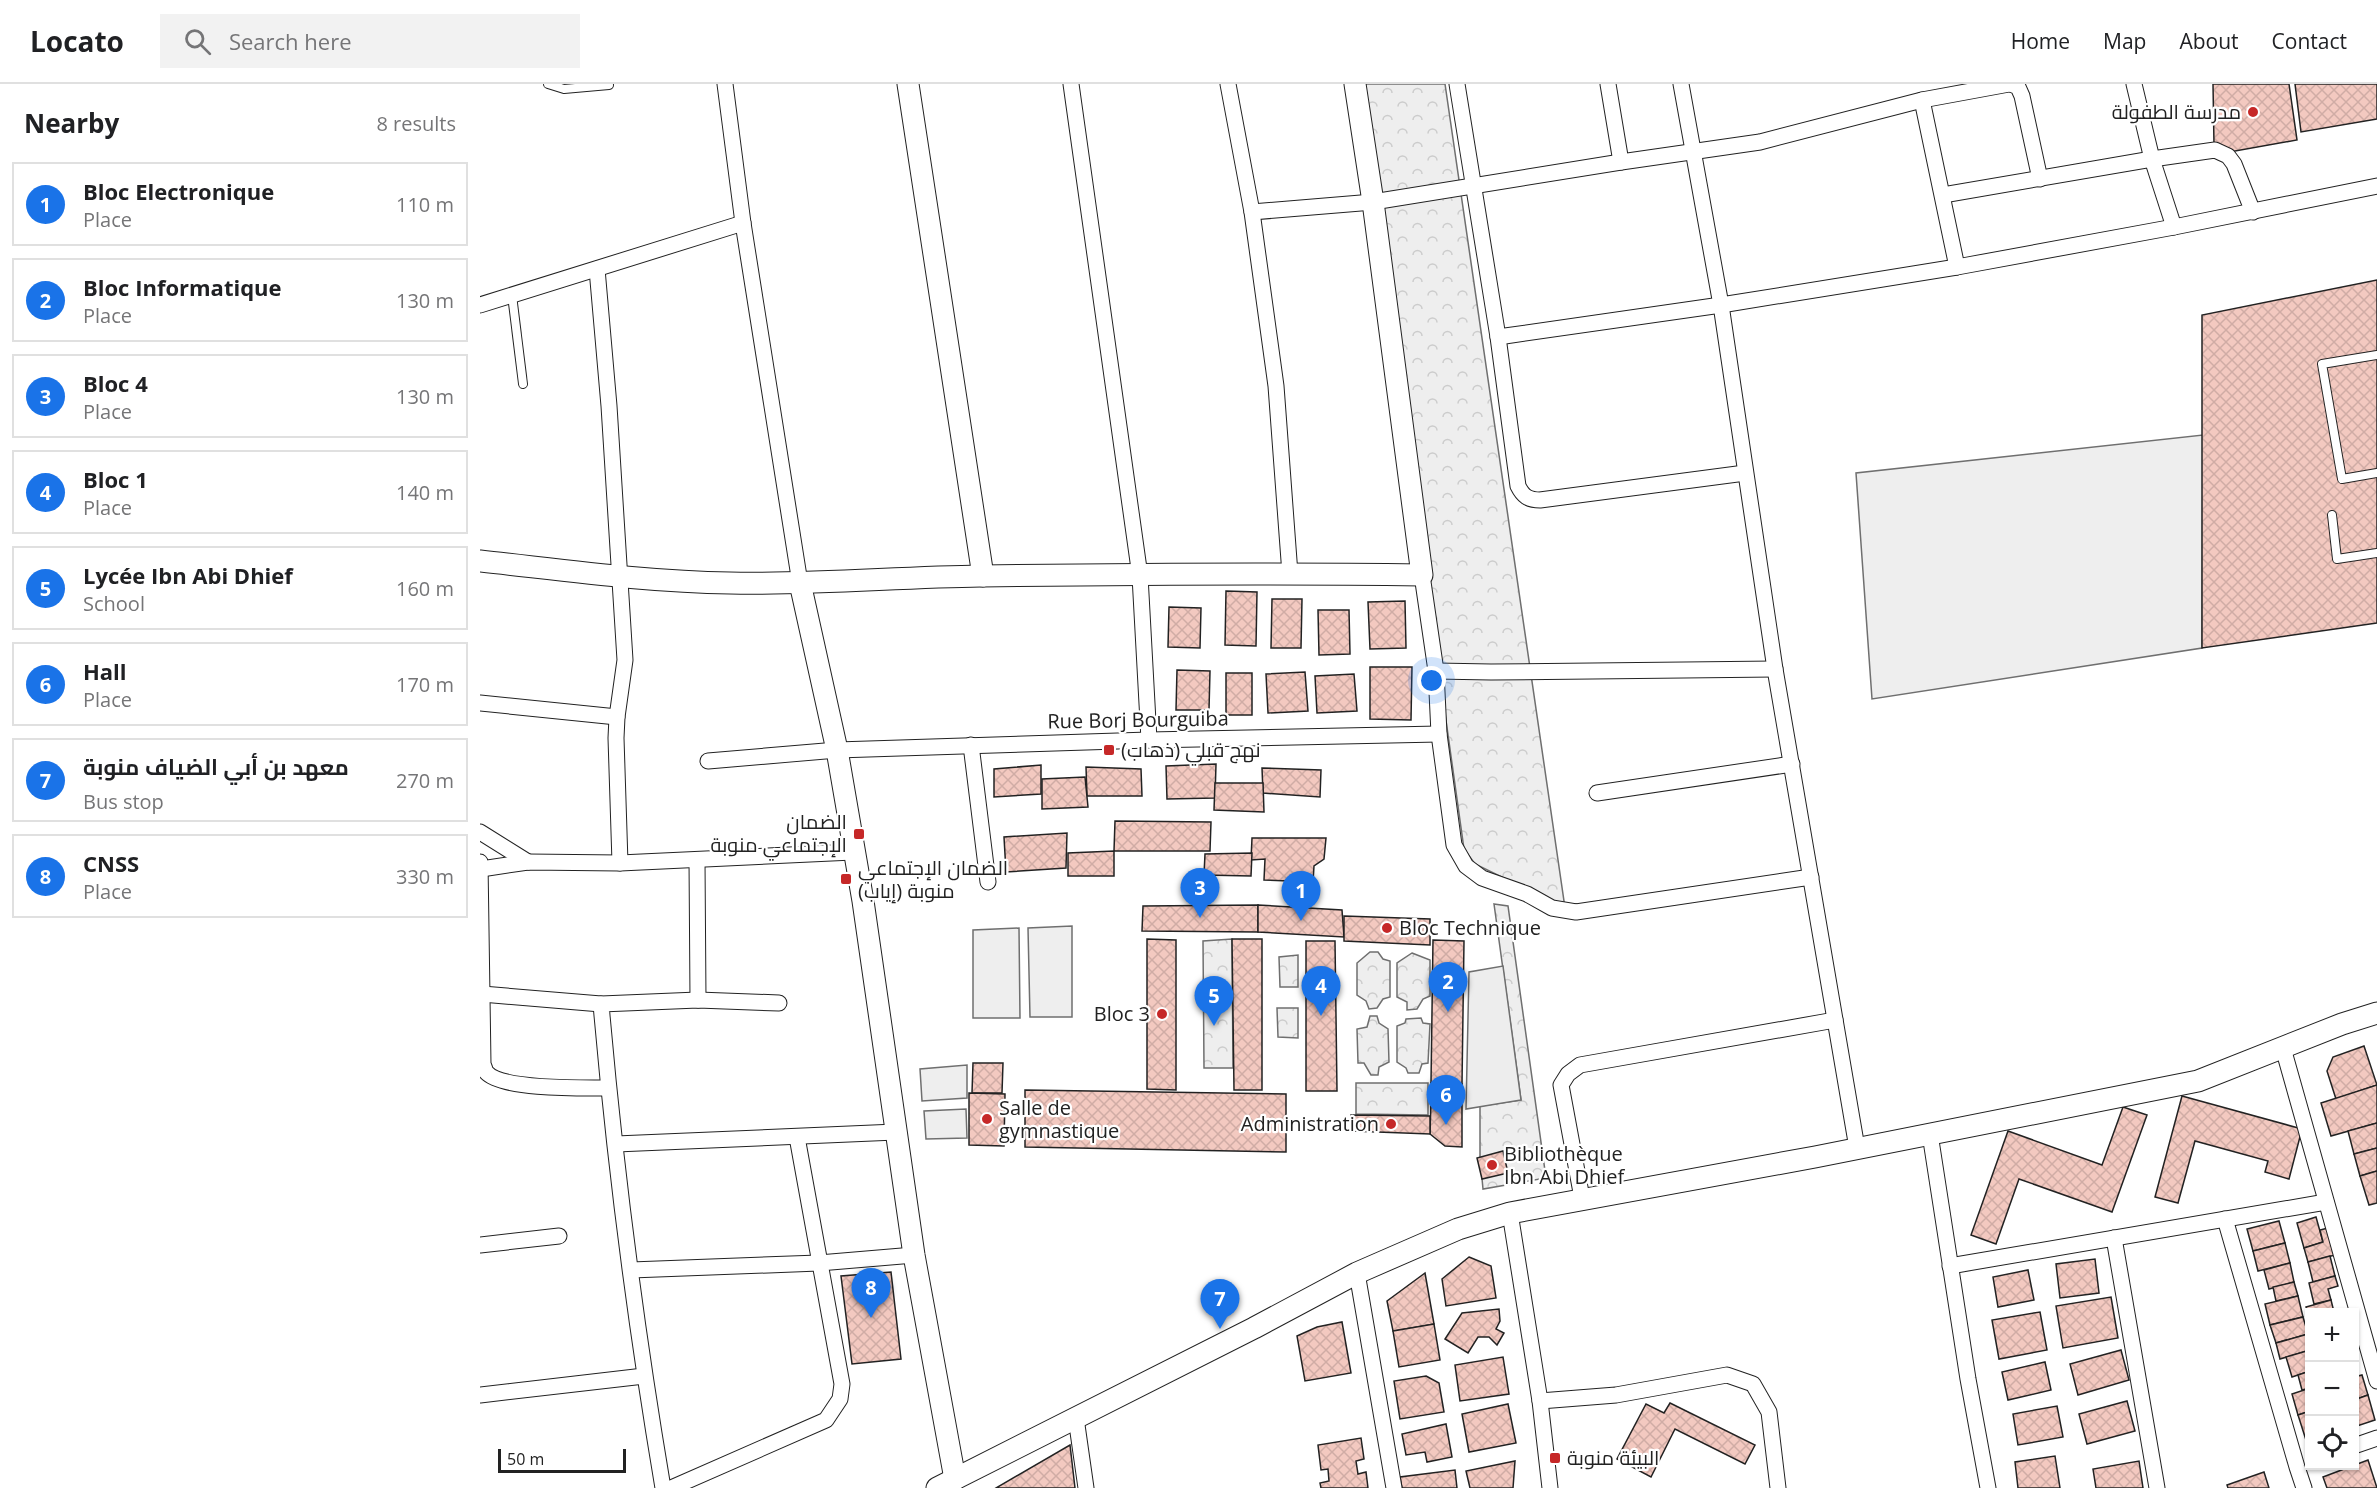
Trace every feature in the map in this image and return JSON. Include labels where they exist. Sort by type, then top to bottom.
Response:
[{"type":"street","points":[[725,84],[743,223],[800,583],[837,750],[863,901],[946,1484],[1357,1273],[1458,1229],[1510,1213],[1582,1198],[1857,1149],[2198,1081],[2377,1013]]},
{"type":"street","points":[[908,84],[982,576]]},
{"type":"street","points":[[1071,84],[1140,576],[1149,740]]},
{"type":"street","points":[[1228,84],[1252,212],[1276,386],[1290,574]]},
{"type":"street","points":[[1355,84],[1436,671],[1439,734],[1454,845],[1466,866],[1482,878],[1527,894],[1552,908],[1576,912],[1811,877]]},
{"type":"street","points":[[1457,84],[1498,337],[1518,486],[1527,498],[1540,500],[1745,473]]},
{"type":"street","points":[[1608,84],[1621,162]]},
{"type":"street","points":[[1681,84],[1721,305],[1775,669],[1857,1149]]},
{"type":"street","points":[[1252,212],[1373,202],[1760,142],[1922,100],[2010,84],[2018,87],[2022,96],[2040,179]]},
{"type":"street","points":[[2134,84],[2152,159],[2174,227]]},
{"type":"street","points":[[1922,100],[1957,267]]},
{"type":"street","points":[[1943,195],[2215,150],[2228,156],[2234,164],[2253,212]]},
{"type":"street","points":[[1498,337],[1721,305],[1957,267],[2253,212],[2377,186]]},
{"type":"street","points":[[480,305],[743,223]]},
{"type":"street","points":[[597,269],[621,576],[625,660],[617,717],[620,863]]},
{"type":"street","points":[[480,561],[621,576],[729,583],[800,583],[982,576],[1422,575]]},
{"type":"street","points":[[1436,671],[1775,669]]},
{"type":"street","points":[[480,703],[617,717]]},
{"type":"street","name":"Rue Borj Bourguiba","points":[[708,761],[837,750],[971,745],[1439,734]]},
{"type":"street","points":[[971,745],[988,882]]},
{"type":"street","points":[[1597,793],[1792,764]]},
{"type":"street","points":[[480,832],[528,862]]},
{"type":"street","points":[[608,1089],[523,1086],[493,1077],[485,1071],[482,1037],[481,865],[528,862],[620,863],[853,852]]},
{"type":"street","points":[[697,860],[698,1000]]},
{"type":"street","points":[[483,994],[601,1004],[698,1000],[779,1003]]},
{"type":"street","points":[[601,1004],[608,1089],[644,1376],[663,1488]]},
{"type":"street","points":[[1582,1198],[1561,1086],[1568,1074],[1580,1065],[1835,1020]]},
{"type":"street","points":[[2283,1048],[2377,1381]]},
{"type":"street","points":[[616,1144],[896,1132]]},
{"type":"street","points":[[1930,1134],[1968,1379],[1989,1488]]},
{"type":"street","points":[[671,1488],[826,1420],[840,1399],[842,1384],[797,1137]]},
{"type":"street","points":[[1950,1266],[2326,1202]]},
{"type":"street","points":[[1510,1213],[1550,1488]]},
{"type":"street","points":[[2225,1219],[2303,1465],[2304,1488]]},
{"type":"street","points":[[480,1245],[559,1236]]},
{"type":"street","points":[[2114,1238],[2157,1488]]},
{"type":"street","points":[[631,1270],[819,1263],[914,1255]]},
{"type":"street","points":[[1357,1273],[1394,1488]]},
{"type":"street","points":[[1539,1401],[1616,1395],[1727,1375],[1753,1384],[1769,1412],[1778,1488]]},
{"type":"street","points":[[480,1395],[644,1376]]},
{"type":"street","points":[[1076,1418],[1086,1488]]},
{"type":"street","points":[[2359,1445],[2377,1438]]},
{"type":"lane","points":[[548,84],[564,89],[609,85]]},
{"type":"lane","points":[[512,295],[523,384]]},
{"type":"lane","points":[[2377,355],[2322,364],[2342,479],[2377,473]]},
{"type":"lane","points":[[2332,515],[2337,559],[2377,553]]},
{"type":"green space","points":[[1357,84],[1445,84],[1565,908],[1475,864],[1464,849]]},
{"type":"green space","points":[[2203,435],[2202,648],[1872,699],[1856,473]]},
{"type":"green space","points":[[1494,904],[1508,906],[1546,1178],[1483,1189],[1480,1157],[1480,1106],[1521,1100]]},
{"type":"green space","points":[[1072,926],[1072,1017],[1030,1017],[1028,928]]},
{"type":"green space","points":[[1019,928],[1020,1018],[973,1018],[973,930]]},
{"type":"green space","points":[[1232,939],[1233,1068],[1204,1068],[1203,941]]},
{"type":"green space","points":[[1370,952],[1378,952],[1383,959],[1390,961],[1390,997],[1383,999],[1377,1008],[1369,1009],[1366,1001],[1357,995],[1357,963]]},
{"type":"green space","points":[[1412,953],[1430,960],[1430,996],[1423,999],[1417,1009],[1407,1010],[1407,1002],[1397,997],[1397,963]]},
{"type":"green space","points":[[1298,955],[1298,987],[1280,987],[1279,957]]},
{"type":"green space","points":[[1277,1008],[1298,1008],[1298,1038],[1278,1037]]},
{"type":"green space","points":[[1370,1016],[1377,1016],[1379,1023],[1388,1029],[1389,1062],[1379,1067],[1378,1075],[1371,1075],[1364,1063],[1358,1063],[1357,1029],[1367,1027]]},
{"type":"green space","points":[[1421,1018],[1423,1023],[1430,1024],[1428,1063],[1422,1064],[1419,1073],[1408,1073],[1406,1068],[1397,1062],[1397,1026],[1405,1023],[1406,1019]]},
{"type":"green space","points":[[967,1065],[967,1098],[922,1101],[920,1069]]},
{"type":"green space","points":[[1356,1083],[1428,1083],[1428,1115],[1356,1114]]},
{"type":"green space","points":[[966,1109],[967,1138],[926,1139],[924,1111]]},
{"type":"shaded area","points":[[1503,966],[1521,1100],[1466,1109],[1469,972]]},
{"type":"building","name":"مدرسة الطفولة","points":[[2213,84],[2289,84],[2297,140],[2224,153],[2214,145]]},
{"type":"building","points":[[2295,84],[2377,84],[2377,119],[2301,132]]},
{"type":"building","points":[[2377,280],[2377,623],[2202,648],[2202,315]]},
{"type":"building","points":[[1226,591],[1257,592],[1256,646],[1225,645]]},
{"type":"building","points":[[1272,599],[1302,599],[1301,648],[1271,648]]},
{"type":"building","points":[[1405,601],[1406,648],[1370,649],[1368,602]]},
{"type":"building","points":[[1169,607],[1201,608],[1200,648],[1168,647]]},
{"type":"building","points":[[1318,610],[1349,610],[1350,654],[1319,655]]},
{"type":"building","points":[[1370,667],[1412,667],[1411,720],[1370,719]]},
{"type":"building","points":[[1177,670],[1210,671],[1209,710],[1176,710]]},
{"type":"building","points":[[1305,672],[1308,711],[1268,713],[1266,674]]},
{"type":"building","points":[[1226,673],[1252,673],[1252,715],[1226,715]]},
{"type":"building","points":[[1354,674],[1357,711],[1317,713],[1315,676]]},
{"type":"building","points":[[1216,764],[1215,798],[1167,799],[1166,766]]},
{"type":"building","points":[[1041,765],[1041,794],[994,797],[994,769]]},
{"type":"building","points":[[1086,767],[1141,769],[1142,796],[1087,796]]},
{"type":"building","points":[[1262,768],[1321,770],[1320,797],[1263,793]]},
{"type":"building","points":[[1085,777],[1088,807],[1042,809],[1042,779]]},
{"type":"building","points":[[1215,783],[1263,783],[1264,812],[1214,810]]},
{"type":"building","points":[[1115,821],[1211,822],[1210,851],[1114,851]]},
{"type":"building","points":[[1067,833],[1066,868],[1006,872],[1004,837]]},
{"type":"building","points":[[1252,838],[1326,838],[1324,859],[1314,866],[1313,882],[1264,880],[1265,859],[1251,860]]},
{"type":"building","points":[[1114,851],[1114,876],[1068,876],[1068,853]]},
{"type":"building","points":[[1252,853],[1251,876],[1204,875],[1205,854]]},
{"type":"building","points":[[1258,905],[1258,932],[1142,931],[1143,906]]},
{"type":"building","points":[[1258,905],[1342,910],[1344,937],[1258,932]]},
{"type":"building","name":"Bloc Technique","points":[[1344,916],[1430,919],[1430,945],[1344,941]]},
{"type":"building","name":"Bloc 3","points":[[1147,939],[1176,940],[1176,1090],[1147,1089]]},
{"type":"building","points":[[1232,939],[1262,939],[1262,1090],[1234,1090]]},
{"type":"building","points":[[1433,940],[1464,941],[1462,1084],[1431,1083]]},
{"type":"building","points":[[1306,941],[1335,941],[1337,1091],[1306,1091]]},
{"type":"building","points":[[2364,1046],[2377,1085],[2336,1099],[2327,1071],[2333,1057]]},
{"type":"building","points":[[973,1063],[1003,1063],[1002,1093],[972,1093]]},
{"type":"building","points":[[1431,1083],[1462,1084],[1462,1101],[1431,1100]]},
{"type":"building","points":[[2377,1085],[2377,1123],[2331,1136],[2321,1103]]},
{"type":"building","points":[[1025,1090],[1286,1094],[1286,1152],[1025,1147]]},
{"type":"building","name":"Salle de gymnastique","points":[[969,1093],[1005,1094],[1004,1146],[969,1145]]},
{"type":"building","points":[[2182,1096],[2302,1129],[2289,1179],[2265,1172],[2268,1161],[2195,1141],[2178,1203],[2155,1197]]},
{"type":"building","points":[[1431,1100],[1462,1101],[1462,1147],[1445,1146],[1430,1134]]},
{"type":"building","points":[[2123,1107],[2147,1115],[2112,1212],[2019,1179],[1996,1244],[1971,1235],[2008,1131],[2102,1165]]},
{"type":"building","name":"Administration","points":[[1351,1115],[1430,1116],[1430,1134],[1351,1131]]},
{"type":"building","points":[[2377,1123],[2377,1148],[2354,1154],[2348,1131]]},
{"type":"building","points":[[2377,1148],[2377,1171],[2360,1176],[2354,1154]]},
{"type":"building","name":"Bibliothèque Ibn Abi Dhief","points":[[1503,1151],[1508,1173],[1482,1179],[1477,1158]]},
{"type":"building","points":[[2377,1171],[2377,1203],[2369,1205],[2360,1176]]},
{"type":"building","points":[[2316,1217],[2323,1242],[2304,1248],[2297,1223]]},
{"type":"building","points":[[2279,1221],[2285,1243],[2253,1251],[2247,1229]]},
{"type":"building","points":[[2332,1227],[2339,1254],[2308,1262],[2304,1248],[2323,1242],[2320,1230]]},
{"type":"building","points":[[2285,1243],[2290,1263],[2258,1271],[2253,1251]]},
{"type":"building","points":[[2330,1256],[2335,1276],[2313,1282],[2308,1262]]},
{"type":"building","points":[[1469,1257],[1491,1266],[1496,1298],[1446,1306],[1442,1279]]},
{"type":"building","points":[[2095,1259],[2099,1293],[2060,1298],[2056,1264]]},
{"type":"building","points":[[2290,1263],[2294,1282],[2269,1289],[2264,1270]]},
{"type":"building","points":[[2028,1270],[2034,1300],[1998,1307],[1993,1277]]},
{"type":"building","points":[[891,1272],[901,1359],[852,1364],[841,1276]]},
{"type":"building","points":[[1425,1273],[1434,1324],[1393,1331],[1387,1301]]},
{"type":"building","points":[[2335,1276],[2338,1286],[2328,1289],[2331,1300],[2314,1304],[2309,1283]]},
{"type":"building","points":[[2294,1282],[2298,1296],[2276,1301],[2273,1287]]},
{"type":"building","points":[[2298,1296],[2303,1317],[2270,1325],[2265,1304]]},
{"type":"building","points":[[2111,1297],[2118,1338],[2063,1348],[2056,1306]]},
{"type":"building","points":[[2331,1300],[2333,1308],[2306,1308]]},
{"type":"building","points":[[1499,1309],[1500,1321],[1496,1329],[1504,1333],[1497,1345],[1489,1337],[1478,1337],[1468,1353],[1445,1339],[1462,1313]]},
{"type":"building","points":[[2040,1312],[2047,1350],[1999,1359],[1992,1320]]},
{"type":"building","points":[[2303,1317],[2305,1335],[2276,1343],[2270,1325]]},
{"type":"building","points":[[1342,1322],[1351,1373],[1305,1381],[1297,1336],[1317,1327]]},
{"type":"building","points":[[1434,1324],[1440,1360],[1399,1367],[1393,1331]]},
{"type":"building","points":[[2305,1335],[2305,1352],[2280,1359],[2276,1343]]},
{"type":"building","points":[[2121,1350],[2129,1380],[2078,1395],[2070,1364]]},
{"type":"building","points":[[2305,1351],[2305,1373],[2292,1377],[2286,1357]]},
{"type":"building","points":[[1503,1357],[1509,1394],[1460,1401],[1455,1365]]},
{"type":"building","points":[[2045,1362],[2051,1390],[2008,1400],[2002,1372]]},
{"type":"building","points":[[2305,1373],[2305,1389],[2302,1390],[2298,1375]]},
{"type":"building","points":[[2362,1375],[2368,1395],[2359,1398],[2359,1376]]},
{"type":"building","points":[[1426,1376],[1439,1383],[1444,1412],[1400,1419],[1394,1381]]},
{"type":"building","points":[[2305,1390],[2305,1413],[2298,1415],[2292,1394]]},
{"type":"building","points":[[2368,1395],[2375,1420],[2359,1425],[2359,1416],[2359,1398]]},
{"type":"building","points":[[2127,1401],[2135,1431],[2087,1444],[2079,1414]]},
{"type":"building","points":[[1670,1403],[1755,1445],[1745,1464],[1675,1429],[1651,1477],[1617,1459],[1646,1404],[1664,1413]]},
{"type":"building","points":[[1508,1404],[1516,1443],[1469,1452],[1462,1414]]},
{"type":"building","points":[[2057,1406],[2063,1437],[2018,1445],[2013,1414]]},
{"type":"building","points":[[2305,1413],[2305,1437],[2298,1415]]},
{"type":"building","points":[[1446,1424],[1452,1457],[1427,1462],[1425,1452],[1406,1455],[1402,1434]]},
{"type":"building","points":[[1361,1438],[1364,1459],[1356,1461],[1358,1474],[1366,1472],[1368,1488],[1321,1488],[1320,1483],[1329,1481],[1328,1469],[1321,1470],[1318,1445]]},
{"type":"building","points":[[1070,1445],[1075,1488],[996,1488]]},
{"type":"building","points":[[2055,1456],[2060,1488],[2018,1488],[2015,1462]]},
{"type":"building","points":[[2368,1460],[2377,1488],[2327,1488],[2323,1477],[2342,1470],[2359,1470],[2359,1463]]},
{"type":"building","points":[[1515,1461],[1513,1488],[1470,1488],[1466,1471]]},
{"type":"building","points":[[2139,1461],[2143,1488],[2096,1488],[2093,1469]]},
{"type":"building","points":[[1455,1470],[1457,1488],[1402,1488],[1400,1477]]},
{"type":"building","points":[[2264,1472],[2269,1488],[2228,1488],[2227,1485]]},
{"type":"place","name":"مدرسة الطفولة","points":[[2253,112]]},
{"type":"place","name":"نهج قبلي (ذهاب)","points":[[1109,750]]},
{"type":"place","name":"الضمان الإجتماعي منوبة","points":[[859,834]]},
{"type":"place","name":"الضمان الإجتماعي منوبة (إياب)","points":[[846,879]]},
{"type":"place","name":"Bloc 4","points":[[1200,918]]},
{"type":"place","name":"Bloc Electronique","points":[[1301,921]]},
{"type":"place","name":"Bloc Technique","points":[[1387,928]]},
{"type":"place","name":"Bloc Informatique","points":[[1448,1012]]},
{"type":"place","name":"Bloc 3","points":[[1162,1014]]},
{"type":"place","name":"Bloc 1","points":[[1321,1016]]},
{"type":"place","name":"Lycée Ibn Abi Dhief","points":[[1214,1026]]},
{"type":"place","name":"Salle de gymnastique","points":[[987,1119]]},
{"type":"place","name":"Administration","points":[[1391,1124]]},
{"type":"place","name":"Hall","points":[[1446,1125]]},
{"type":"place","name":"Bibliothèque Ibn Abi Dhief","points":[[1492,1165]]},
{"type":"place","name":"CNSS","points":[[871,1318]]},
{"type":"place","name":"معهد بن أبي الضياف منوبة","points":[[1220,1329]]},
{"type":"place","name":"البيئة منوبة","points":[[1555,1458]]}]
